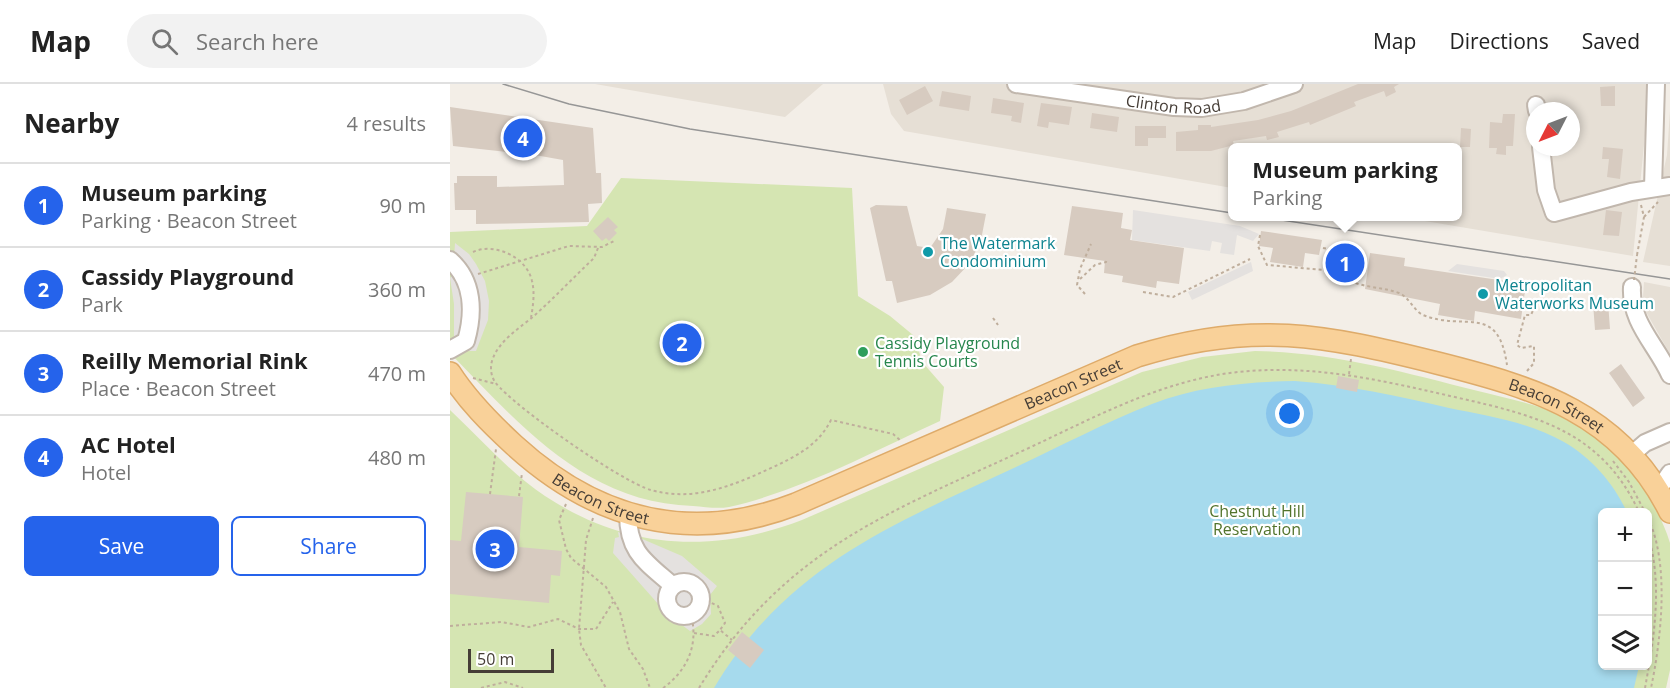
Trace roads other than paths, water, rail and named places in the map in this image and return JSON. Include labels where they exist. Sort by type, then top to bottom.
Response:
[{"type":"main road","name":"Beacon Street","points":[[450,388],[474,406],[533,463],[573,491],[628,514],[656,520],[694,524],[735,522],[765,515],[805,500],[1115,364],[1178,344],[1254,334],[1315,336],[1355,343],[1518,385],[1580,412],[1607,432],[1621,456],[1664,481],[1670,512]]},
{"type":"main road","name":"Beacon Street","points":[[459,374],[474,406]]},
{"type":"street","name":"Clinton Road","points":[[1016,84],[1174,107],[1202,108],[1244,100],[1294,84]]},
{"type":"street","points":[[1543,156],[1546,190],[1554,213],[1663,191],[1656,84]]},
{"type":"street","points":[[450,260],[464,280],[470,298],[471,318],[466,341],[450,350]]},
{"type":"street","points":[[1633,283],[1631,299],[1637,319],[1670,375]]},
{"type":"street","points":[[1621,456],[1670,432]]},
{"type":"street","points":[[628,514],[633,548],[673,586]]},
{"type":"street","points":[[680,582],[691,583],[699,591],[700,606],[692,615],[678,616],[668,607],[668,593],[673,586],[680,582]]},
{"type":"water","name":"Chestnut Hill Reservation","points":[[1295,381],[1334,385],[1508,420],[1551,435],[1584,456],[1609,482],[1625,508],[1598,508],[1598,670],[1638,670],[1634,688],[714,688],[743,646],[775,610],[809,579],[846,553],[885,530],[1101,426],[1152,404],[1205,389],[1259,382]]},
{"type":"tram line","points":[[503,84],[569,104],[690,129],[1228,212]]},
{"type":"tram line","points":[[1288,221],[1670,279]]},
{"type":"place","name":"AC Hotel","points":[[523,138]]},
{"type":"place","name":"The Watermark Condominium","points":[[928,252]]},
{"type":"place","name":"Museum parking","points":[[1345,263]]},
{"type":"place","name":"Metropolitan Waterworks Museum","points":[[1483,294]]},
{"type":"place","name":"Cassidy Playground","points":[[682,343]]},
{"type":"place","name":"Cassidy Playground Tennis Courts","points":[[863,352]]},
{"type":"place","name":"Reilly Memorial Rink","points":[[495,549]]}]
